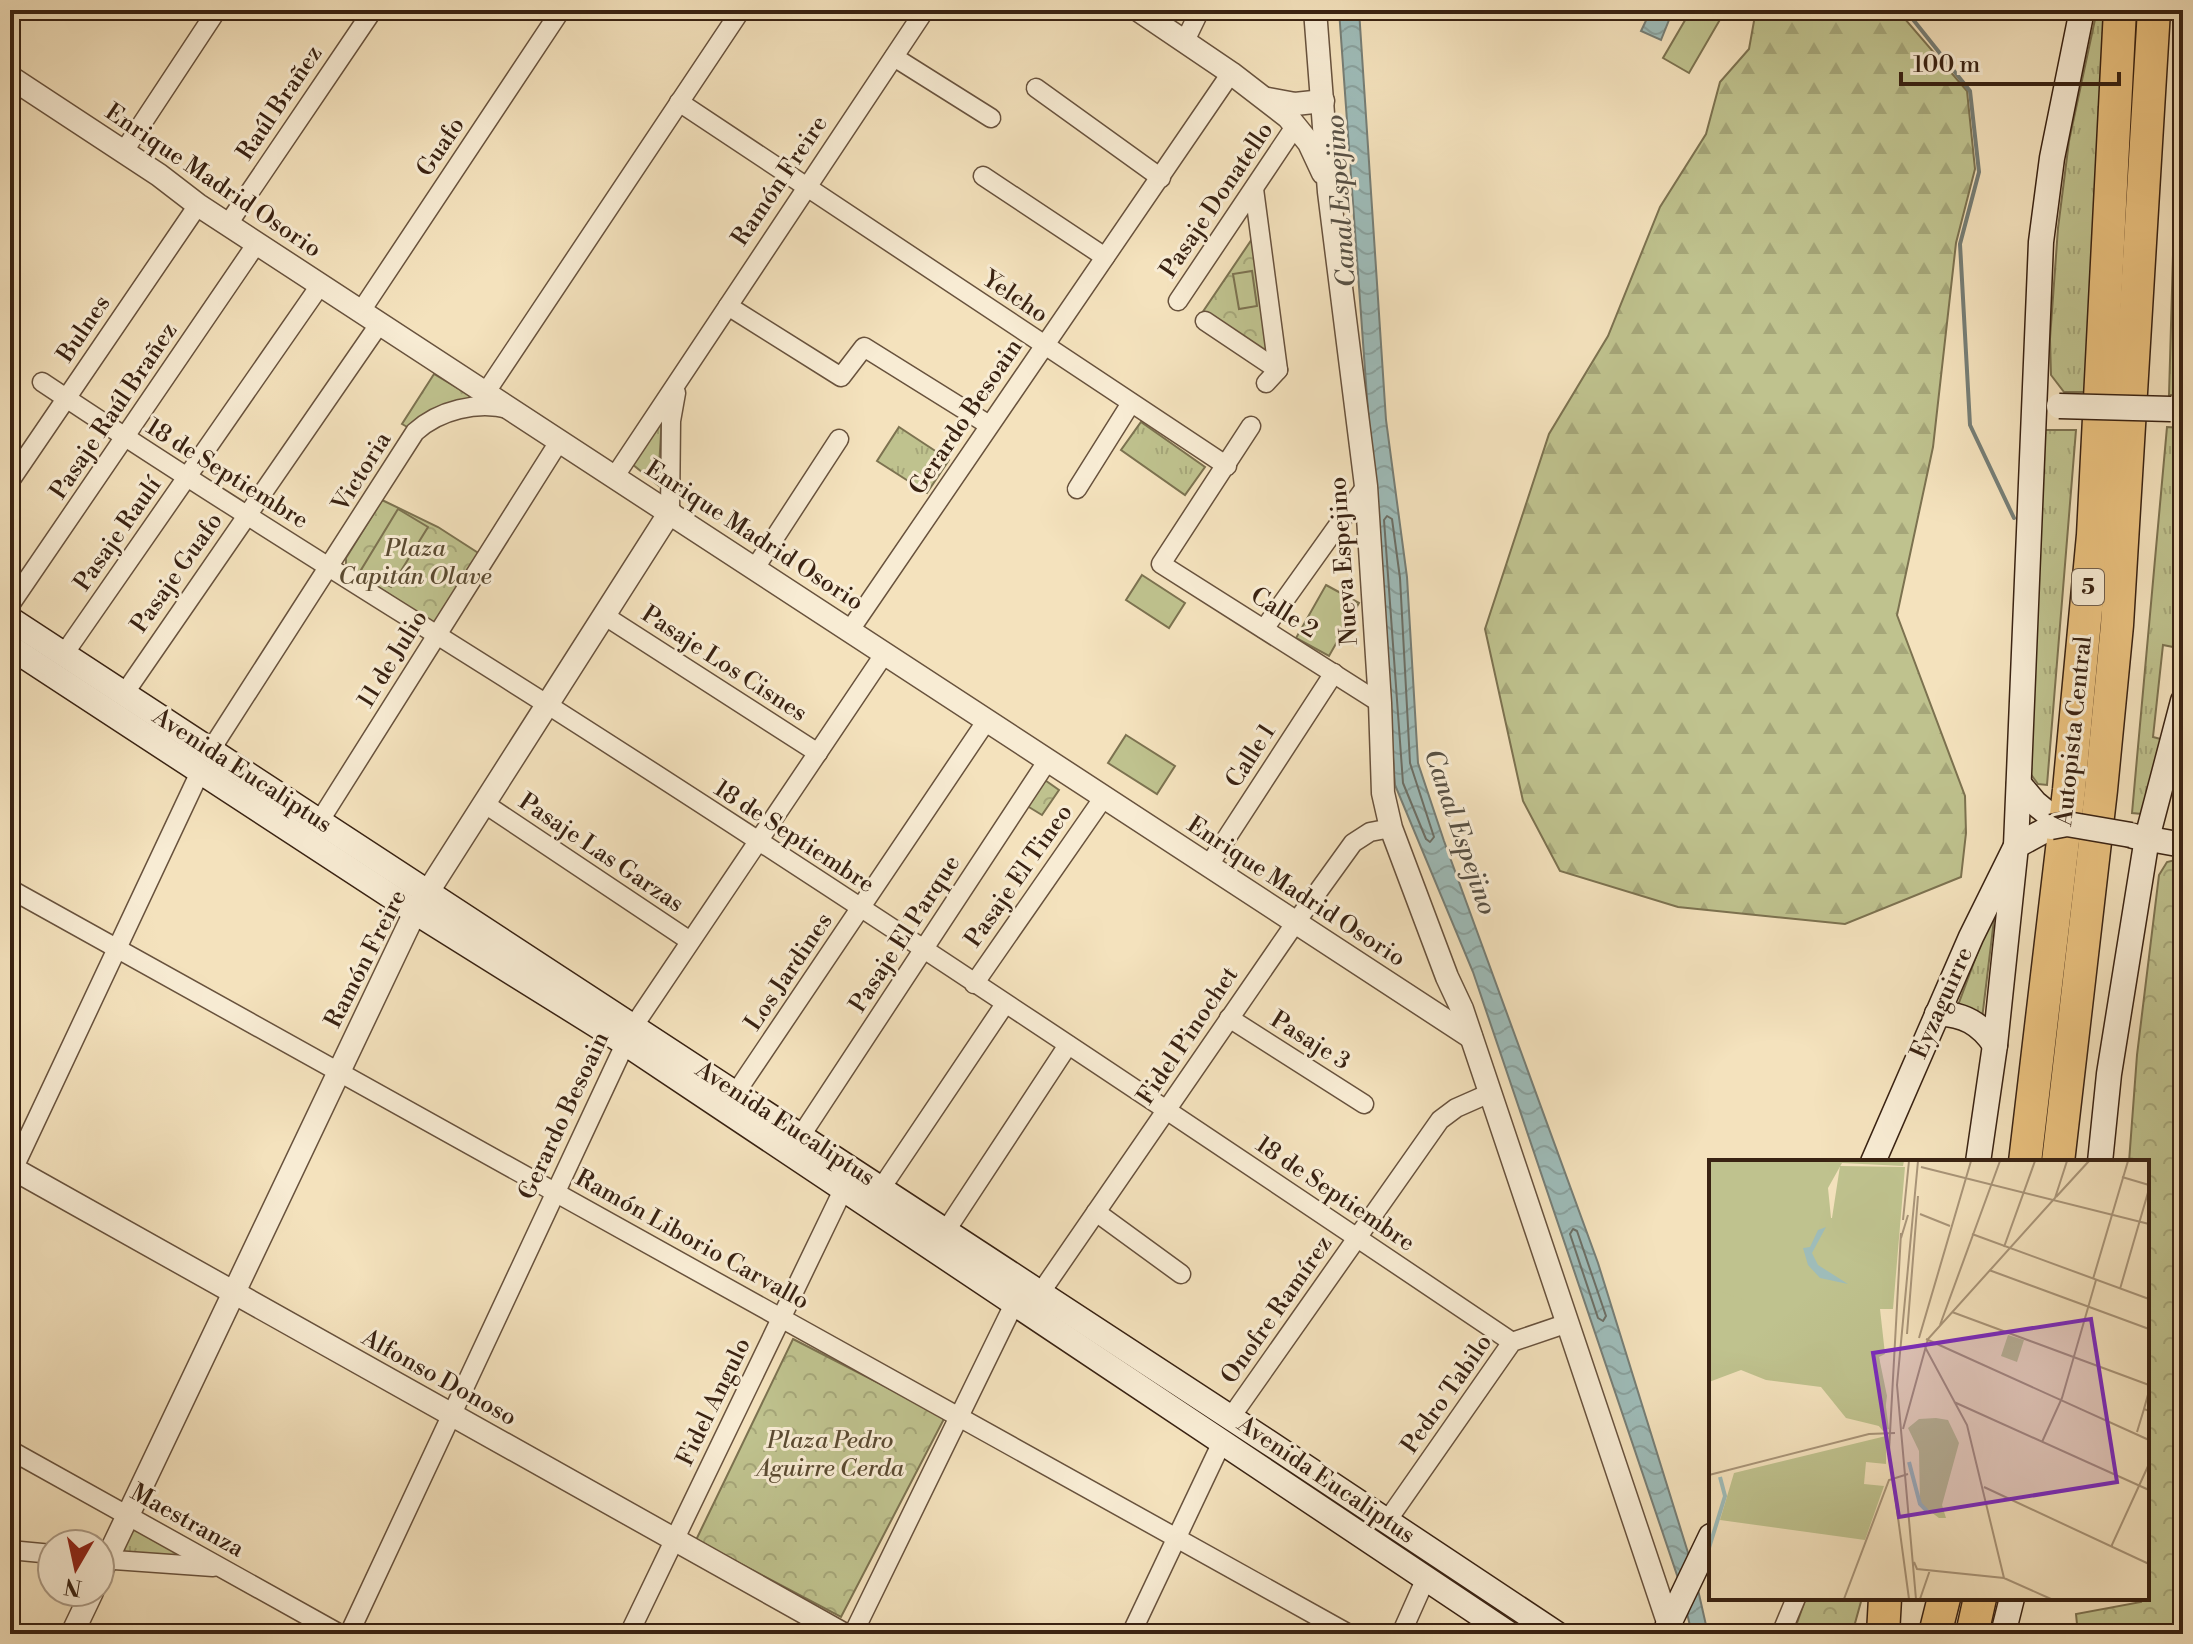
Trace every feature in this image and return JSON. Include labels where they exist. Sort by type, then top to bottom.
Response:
[{"type":"highway","name":"Autopista Central","points":[[2025,1160],[2069,790],[2090,567],[2120,10]]},
{"type":"highway","name":"Autopista Central","points":[[2058,1160],[2117,625],[2154,10]]},
{"type":"highway","points":[[1883,1634],[1885,1600]]},
{"type":"highway","points":[[1935,1634],[1944,1600]]},
{"type":"highway","points":[[1972,1634],[1980,1600]]},
{"type":"main road","points":[[1978,1160],[1995,1045],[2016,846],[2039,269],[2047,187],[2082,10]]},
{"type":"main road","points":[[2033,405],[2179,409]]},
{"type":"main road","name":"Avenida Eucaliptus","points":[[10,619],[124,694],[152,726]]},
{"type":"main road","name":"Avenida Eucaliptus","points":[[10,647],[152,726],[629,1035],[843,1190],[1509,1634]]},
{"type":"main road","points":[[2100,1160],[2139,836],[2155,804],[2183,701]]},
{"type":"main road","points":[[1971,937],[2000,838],[2021,730]]},
{"type":"main road","name":"Avenida Eucaliptus","points":[[205,762],[319,822],[422,902]]},
{"type":"main road","points":[[2019,784],[2057,823],[2183,844]]},
{"type":"main road","points":[[2155,804],[2164,827],[2183,844]]},
{"type":"main road","points":[[2016,846],[2057,823]]},
{"type":"main road","name":"Eyzaguirre","points":[[1874,1160],[1971,937],[2016,846]]},
{"type":"main road","points":[[1937,1014],[1955,1015],[1971,1021],[1989,1035],[1995,1045]]},
{"type":"main road","name":"Avenida Eucaliptus","points":[[629,1035],[737,1091],[1557,1634]]},
{"type":"main road","points":[[1670,1622],[1709,1541]]},
{"type":"main road","points":[[1867,1634],[1876,1600]]},
{"type":"main road","points":[[2003,1634],[2012,1600]]},
{"type":"street","name":"Raúl Brañez","points":[[228,224],[373,10]]},
{"type":"street","name":"Guafo","points":[[370,317],[561,10]]},
{"type":"street","points":[[486,392],[741,10]]},
{"type":"street","name":"Ramón Freire","points":[[615,476],[925,10]]},
{"type":"street","points":[[1138,10],[1267,99],[1296,125],[1315,154],[1329,192]]},
{"type":"street","points":[[1185,41],[1200,10]]},
{"type":"street","name":"Nueva Espejino","points":[[1315,10],[1329,192],[1366,486],[1383,793],[1391,828],[1447,977],[1457,995],[1490,1093]]},
{"type":"street","points":[[124,151],[209,13]]},
{"type":"street","points":[[894,57],[991,118]]},
{"type":"street","name":"Gerardo Besoain","points":[[850,630],[1231,73]]},
{"type":"street","name":"Enrique Madrid Osorio","points":[[10,77],[124,151],[198,205],[1471,1037]]},
{"type":"street","points":[[1036,88],[1161,178]]},
{"type":"street","points":[[1267,99],[1324,107]]},
{"type":"street","name":"Yelcho","points":[[679,102],[1227,466]]},
{"type":"street","points":[[1296,125],[1300,121],[1316,118],[1324,107]]},
{"type":"street","name":"Pasaje Donatello","points":[[1178,301],[1296,125]]},
{"type":"street","points":[[983,176],[1105,257]]},
{"type":"street","points":[[1205,321],[1272,377],[1254,189]]},
{"type":"street","name":"Bulnes","points":[[10,481],[198,205]]},
{"type":"street","name":"Pasaje Raúl Brañez","points":[[10,605],[257,243]]},
{"type":"street","name":"Pasaje Raulí","points":[[64,654],[321,284]]},
{"type":"street","points":[[728,306],[841,377],[864,347],[989,425]]},
{"type":"street","name":"Pasaje Guafo","points":[[124,694],[246,516],[370,317]]},
{"type":"street","name":"18 de Septiembre","points":[[42,382],[246,516],[331,567],[758,842],[1167,1110],[1512,1342]]},
{"type":"street","name":"Ramón Freire","points":[[116,1537],[422,902],[670,512],[671,421],[678,382]]},
{"type":"street","points":[[1077,489],[1131,403]]},
{"type":"street","name":"Victoria","points":[[11,1170],[205,762],[406,446],[424,424],[445,413],[506,407],[518,413]]},
{"type":"street","points":[[1227,466],[1251,426]]},
{"type":"street","points":[[755,568],[839,439]]},
{"type":"street","name":"11 de Julio","points":[[319,822],[560,440]]},
{"type":"street","name":"Calle 2","points":[[1227,466],[1161,564],[1380,703]]},
{"type":"street","points":[[1264,629],[1366,486]]},
{"type":"street","name":"Pasaje Los Cisnes","points":[[605,616],[818,753]]},
{"type":"street","name":"Gerardo Besoain","points":[[349,1634],[629,1035],[885,653]]},
{"type":"street","name":"Calle 1","points":[[1209,865],[1334,673]]},
{"type":"street","name":"Los Jardines","points":[[737,1091],[987,720]]},
{"type":"street","name":"Pasaje El Parque","points":[[802,1134],[1048,760]]},
{"type":"street","name":"Pasaje El Tineo","points":[[974,984],[1104,797]]},
{"type":"street","name":"Pasaje Las Garzas","points":[[485,804],[690,941]]},
{"type":"street","name":"Fidel Pinochet","points":[[1041,1292],[1353,843],[1370,832],[1391,828]]},
{"type":"street","name":"Ramón Liborio Carvallo","points":[[10,889],[1349,1634]]},
{"type":"street","points":[[1446,1021],[1447,977]]},
{"type":"street","points":[[882,1187],[1005,1004]]},
{"type":"street","name":"Pasaje 3","points":[[1229,1018],[1364,1104]]},
{"type":"street","points":[[947,1229],[1068,1045]]},
{"type":"street","points":[[1490,1093],[1670,1622]]},
{"type":"street","name":"Onofre Ramírez","points":[[1231,1417],[1440,1120],[1456,1108],[1490,1093]]},
{"type":"street","name":"Alfonso Donoso","points":[[11,1170],[843,1634]]},
{"type":"street","name":"Fidel Angulo","points":[[629,1634],[843,1190]]},
{"type":"street","points":[[1096,1212],[1181,1274]]},
{"type":"street","points":[[853,1634],[1014,1304]]},
{"type":"street","name":"Pedro Tabilo","points":[[1387,1521],[1512,1342],[1568,1323]]},
{"type":"street","points":[[1131,1634],[1222,1442]]},
{"type":"street","name":"Maestranza","points":[[10,1450],[340,1634]]},
{"type":"street","points":[[10,1550],[36,1552]]},
{"type":"street","points":[[116,1564],[220,1567]]},
{"type":"street","points":[[1401,1634],[1426,1578]]},
{"type":"street","points":[[1781,1634],[1795,1600]]},
{"type":"street","points":[[72,1634],[84,1608]]},
{"type":"green space","points":[[1691,10],[1725,11],[1689,73],[1663,58]]},
{"type":"green space","points":[[1756,10],[1914,10],[1904,18],[1967,91],[1975,169],[1956,243],[1933,447],[1897,615],[1965,796],[1966,833],[1961,877],[1845,924],[1678,907],[1560,871],[1523,801],[1485,629],[1549,434],[1608,336],[1660,207],[1706,134],[1720,82],[1749,49]]},
{"type":"green space","points":[[2097,10],[2113,10],[2096,392],[2064,392],[2051,375],[2050,339],[2058,228],[2069,141]]},
{"type":"green space","points":[[2180,10],[2183,10],[2183,395],[2169,395]]},
{"type":"green space","points":[[1254,236],[1270,350],[1263,354],[1202,313]]},
{"type":"green space","points":[[1252,271],[1257,306],[1239,309],[1233,274]]},
{"type":"green space","points":[[434,374],[469,395],[471,400],[409,428],[402,424]]},
{"type":"green space","points":[[662,416],[658,485],[632,464]]},
{"type":"green space","points":[[1141,422],[1205,467],[1185,495],[1121,450]]},
{"type":"green space","points":[[899,427],[949,460],[927,493],[877,461]]},
{"type":"green space","points":[[2167,427],[2183,428],[2183,649],[2163,645],[2153,737],[2168,741],[2142,814],[2132,813]]},
{"type":"green space","points":[[2037,430],[2076,430],[2047,785],[2038,784],[2027,769]]},
{"type":"green space","name":"Plaza Capitán Olave","points":[[382,500],[438,527],[483,556],[438,623],[346,566],[346,558]]},
{"type":"green space","points":[[398,509],[428,527],[391,587],[361,570]]},
{"type":"green space","points":[[1142,575],[1185,603],[1169,628],[1126,600]]},
{"type":"green space","points":[[1326,585],[1359,603],[1329,656],[1296,638]]},
{"type":"green space","points":[[1126,735],[1175,766],[1157,794],[1108,763]]},
{"type":"green space","points":[[1042,778],[1059,790],[1042,815],[1024,804]]},
{"type":"green space","points":[[2183,858],[2183,1634],[2078,1634],[2076,1614],[2149,1600],[2149,1160],[2129,1160],[2137,1055],[2159,875],[2167,862]]},
{"type":"green space","points":[[1996,903],[1982,1019],[1957,1008]]},
{"type":"green space","name":"Plaza Pedro Aguirre Cerda","points":[[793,1339],[945,1417],[841,1617],[696,1540]]},
{"type":"green space","points":[[134,1527],[178,1552],[175,1558],[122,1555],[128,1530]]},
{"type":"green space","points":[[1805,1600],[1861,1600],[1852,1634],[1793,1634]]},
{"type":"water","points":[[1339,10],[1359,10],[1386,420],[1407,577],[1418,763],[1598,1263],[1694,1572],[1708,1634],[1692,1634],[1680,1584],[1473,972],[1395,785]]},
{"type":"water","points":[[1651,10],[1673,10],[1661,40],[1641,31]]},
{"type":"waterway","name":"Canal Espejino","points":[[1911,17],[1970,91],[1979,172],[1960,244],[1970,425],[2014,518]]}]
